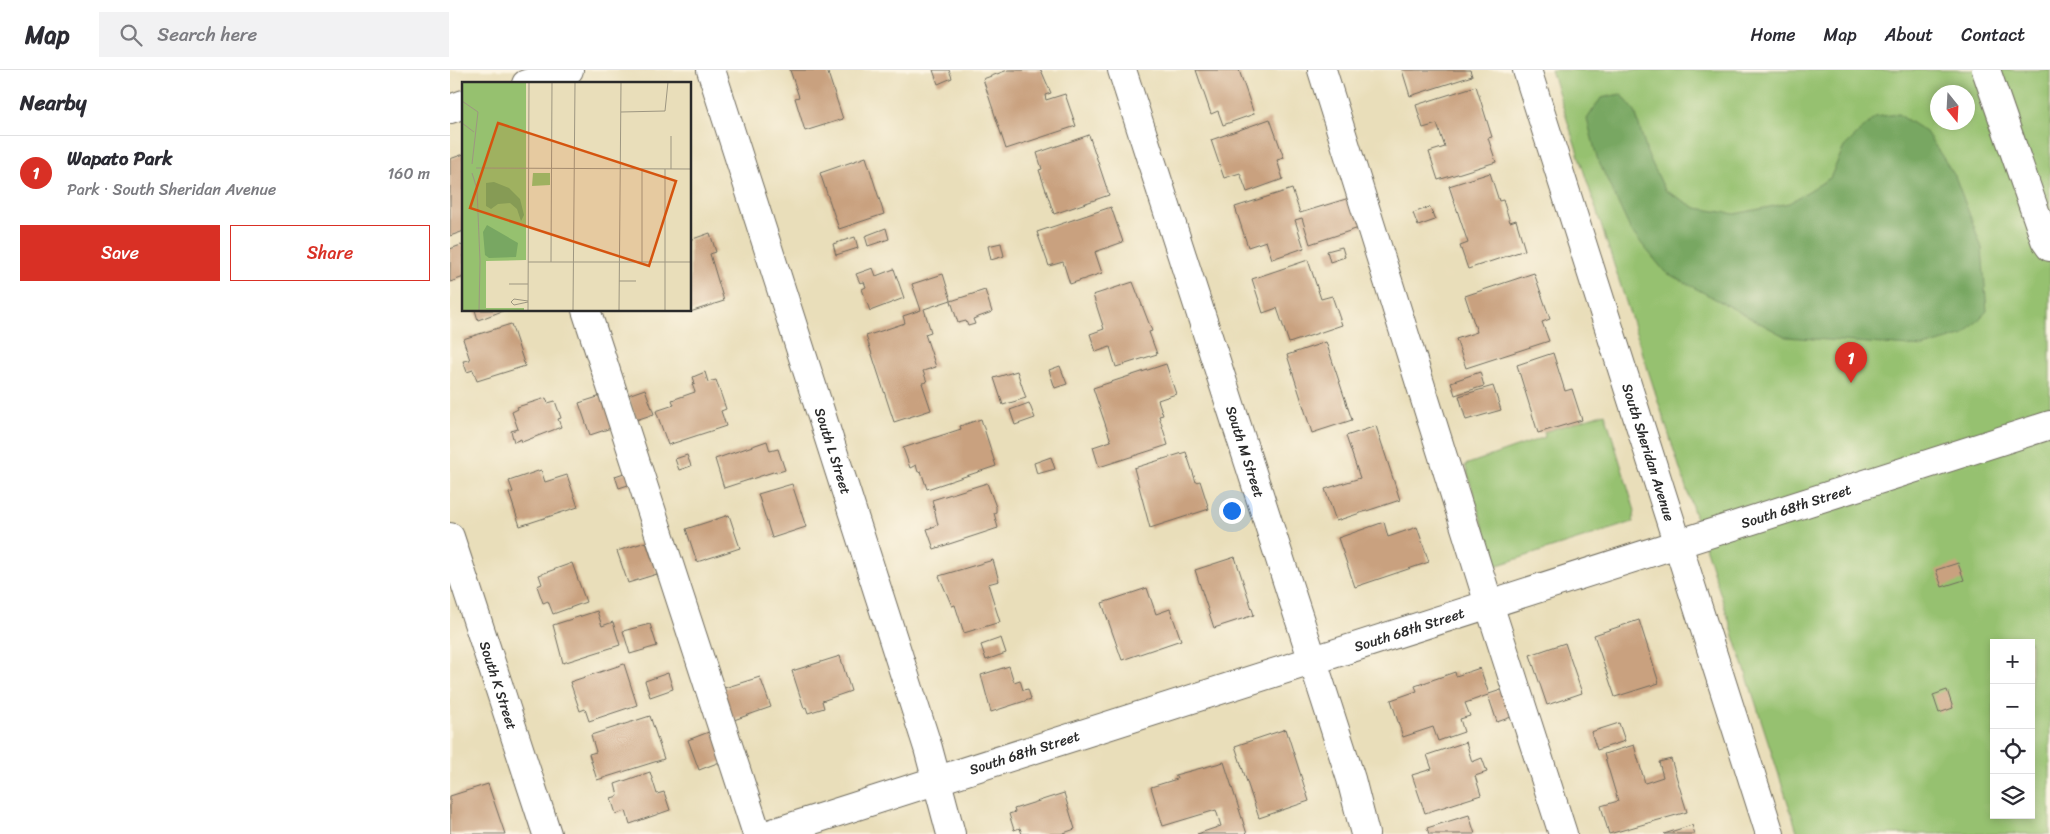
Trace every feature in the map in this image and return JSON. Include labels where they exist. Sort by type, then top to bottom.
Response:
[{"type":"street","points":[[532,82],[569,70]]},
{"type":"street","name":"South L Street","points":[[711,70],[928,748],[934,780],[951,834]]},
{"type":"street","name":"South M Street","points":[[1122,70],[1351,779],[1365,834]]},
{"type":"street","points":[[1322,70],[1563,834]]},
{"type":"street","name":"South Sheridan Avenue","points":[[1527,70],[1770,834]]},
{"type":"street","points":[[1986,70],[2050,247]]},
{"type":"street","points":[[450,109],[462,105]]},
{"type":"street","points":[[586,311],[757,834]]},
{"type":"street","name":"South 68th Street","points":[[769,834],[2050,425]]},
{"type":"street","name":"South K Street","points":[[450,537],[547,834]]},
{"type":"green space","points":[[1551,70],[2050,70],[2050,834],[1798,834]]},
{"type":"green space","points":[[1621,94],[1635,111],[1647,153],[1665,190],[1696,208],[1735,214],[1789,203],[1830,178],[1844,147],[1875,117],[1898,114],[1926,132],[1955,176],[1982,248],[1987,311],[1964,335],[1924,347],[1786,337],[1665,272],[1631,231],[1597,158],[1587,119],[1601,98]]},
{"type":"green space","points":[[1605,413],[1635,511],[1633,522],[1495,566],[1465,465],[1545,437],[1544,432]]},
{"type":"building","points":[[790,70],[827,70],[843,119],[805,131],[795,98],[799,97]]},
{"type":"building","points":[[933,70],[949,70],[952,78],[938,84]]},
{"type":"building","points":[[1008,70],[1041,70],[1051,93],[1045,95],[1046,100],[1065,94],[1076,126],[1006,149],[983,79]]},
{"type":"building","points":[[1196,70],[1239,70],[1254,114],[1223,125],[1218,111],[1211,114]]},
{"type":"building","points":[[1402,70],[1470,70],[1472,76],[1410,96]]},
{"type":"building","points":[[1476,86],[1492,137],[1488,138],[1496,162],[1438,180],[1429,152],[1445,147],[1437,124],[1423,128],[1416,105]]},
{"type":"building","points":[[1270,119],[1284,158],[1277,160],[1283,179],[1247,192],[1240,173],[1224,178],[1211,140]]},
{"type":"building","points":[[1089,135],[1109,195],[1054,214],[1039,170],[1042,169],[1037,153]]},
{"type":"building","points":[[462,155],[462,232],[450,236],[450,159]]},
{"type":"building","points":[[866,157],[884,214],[839,229],[820,173]]},
{"type":"building","points":[[1490,173],[1499,201],[1503,200],[1510,222],[1516,220],[1525,250],[1468,269],[1460,246],[1468,243],[1449,186]]},
{"type":"building","points":[[1292,189],[1300,213],[1359,195],[1368,225],[1310,244],[1302,218],[1295,220],[1304,248],[1272,259],[1266,241],[1248,247],[1235,207]]},
{"type":"building","points":[[1111,207],[1123,242],[1095,252],[1102,273],[1070,284],[1063,262],[1049,266],[1037,232]]},
{"type":"building","points":[[1430,207],[1435,220],[1418,226],[1413,213]]},
{"type":"building","points":[[886,228],[889,239],[868,246],[865,236]]},
{"type":"building","points":[[710,233],[716,252],[710,254],[724,301],[690,312],[691,311],[691,240]]},
{"type":"building","points":[[855,237],[858,248],[836,255],[833,244]]},
{"type":"building","points":[[1001,243],[1004,256],[991,260],[988,246]]},
{"type":"building","points":[[462,246],[462,278],[450,282],[450,249]]},
{"type":"building","points":[[1342,247],[1345,257],[1330,262],[1327,251]]},
{"type":"building","points":[[1308,260],[1321,299],[1332,296],[1342,325],[1289,343],[1277,308],[1263,313],[1252,279]]},
{"type":"building","points":[[873,268],[876,276],[894,269],[904,298],[870,311],[862,289],[866,287],[864,282],[860,283],[856,274]]},
{"type":"building","points":[[1534,273],[1550,319],[1542,322],[1549,341],[1466,368],[1456,339],[1477,332],[1465,296]]},
{"type":"building","points":[[943,274],[951,300],[924,309],[931,332],[925,334],[936,367],[923,371],[927,382],[922,383],[931,410],[894,422],[866,336],[905,323],[903,316],[921,310],[912,284]]},
{"type":"building","points":[[1133,282],[1152,331],[1149,332],[1157,354],[1116,367],[1110,347],[1096,352],[1090,334],[1104,329],[1093,295]]},
{"type":"building","points":[[985,290],[992,312],[973,319],[975,324],[968,326],[966,321],[958,323],[951,301]]},
{"type":"building","points":[[475,311],[502,311],[478,320]]},
{"type":"building","points":[[511,324],[525,366],[477,381],[473,370],[467,372],[463,361],[470,360],[463,339]]},
{"type":"building","points":[[1326,342],[1352,420],[1312,433],[1287,355]]},
{"type":"building","points":[[1553,353],[1565,391],[1572,389],[1582,420],[1538,433],[1517,365]]},
{"type":"building","points":[[1166,364],[1176,394],[1158,400],[1163,415],[1159,416],[1168,445],[1099,467],[1093,447],[1111,441],[1093,388]]},
{"type":"building","points":[[1060,366],[1067,384],[1055,388],[1049,370]]},
{"type":"building","points":[[1017,371],[1026,398],[1003,405],[994,378]]},
{"type":"building","points":[[705,372],[708,382],[716,380],[726,409],[721,411],[726,426],[668,445],[656,411],[674,405],[672,400],[695,392],[692,384],[695,383],[693,377]]},
{"type":"building","points":[[1480,372],[1484,386],[1455,395],[1451,382]]},
{"type":"building","points":[[1493,386],[1501,410],[1466,420],[1459,396]]},
{"type":"building","points":[[645,389],[654,414],[636,420],[628,395]]},
{"type":"building","points":[[604,395],[614,427],[590,435],[579,403]]},
{"type":"building","points":[[546,398],[548,403],[555,401],[561,418],[558,419],[561,427],[522,442],[521,439],[514,442],[511,431],[518,429],[512,412],[518,409],[517,407]]},
{"type":"building","points":[[1029,403],[1035,418],[1015,425],[1010,410]]},
{"type":"building","points":[[981,419],[996,466],[927,489],[921,471],[918,472],[916,465],[910,468],[903,448],[961,429],[960,426]]},
{"type":"building","points":[[1376,426],[1400,500],[1336,521],[1325,489],[1360,478],[1346,436]]},
{"type":"building","points":[[767,441],[770,451],[778,449],[785,470],[776,473],[776,471],[724,488],[715,459]]},
{"type":"building","points":[[1186,452],[1196,482],[1200,481],[1209,509],[1150,528],[1134,468]]},
{"type":"building","points":[[687,455],[691,466],[679,470],[675,459]]},
{"type":"building","points":[[1051,457],[1055,469],[1037,474],[1034,463]]},
{"type":"building","points":[[541,470],[545,482],[567,475],[578,507],[520,526],[509,493],[513,492],[509,481]]},
{"type":"building","points":[[627,472],[631,484],[619,488],[615,476]]},
{"type":"building","points":[[987,483],[996,507],[996,512],[994,513],[998,528],[934,549],[927,529],[938,525],[932,500]]},
{"type":"building","points":[[792,484],[806,527],[772,538],[758,494]]},
{"type":"building","points":[[729,515],[740,548],[697,562],[686,529]]},
{"type":"building","points":[[1384,522],[1388,537],[1417,527],[1429,562],[1355,587],[1338,538]]},
{"type":"building","points":[[646,542],[657,574],[628,583],[617,551]]},
{"type":"building","points":[[1235,557],[1254,615],[1214,628],[1195,570]]},
{"type":"building","points":[[993,560],[999,581],[988,584],[1000,622],[964,633],[955,605],[952,606],[939,576]]},
{"type":"building","points":[[572,563],[586,602],[553,614],[548,601],[543,603],[537,586],[542,584],[539,575]]},
{"type":"building","points":[[1958,563],[1964,580],[1942,587],[1936,570]]},
{"type":"building","points":[[1147,588],[1156,614],[1170,609],[1181,640],[1122,660],[1102,603]]},
{"type":"building","points":[[597,611],[602,626],[613,622],[620,645],[563,663],[553,625]]},
{"type":"building","points":[[1639,620],[1659,683],[1615,697],[1594,635]]},
{"type":"building","points":[[650,624],[657,646],[630,654],[623,631]]},
{"type":"building","points":[[1001,638],[1006,653],[986,660],[981,645]]},
{"type":"building","points":[[1565,643],[1582,693],[1547,705],[1530,655]]},
{"type":"building","points":[[840,656],[851,691],[822,701],[824,708],[808,713],[806,707],[804,708],[792,671]]},
{"type":"building","points":[[624,664],[637,705],[589,721],[585,709],[580,711],[570,682]]},
{"type":"building","points":[[1009,666],[1014,682],[1020,680],[1023,690],[1028,689],[1031,699],[991,712],[981,675]]},
{"type":"building","points":[[1480,668],[1489,694],[1507,688],[1517,715],[1497,722],[1488,695],[1465,703],[1470,716],[1460,719],[1464,732],[1438,741],[1433,727],[1403,737],[1391,700],[1417,691],[1415,686],[1455,672],[1456,676]]},
{"type":"building","points":[[668,673],[673,689],[650,697],[645,681]]},
{"type":"building","points":[[760,677],[771,707],[731,721],[721,689]]},
{"type":"building","points":[[1947,690],[1953,708],[1939,713],[1933,695]]},
{"type":"building","points":[[650,716],[664,759],[597,780],[589,754],[596,752],[591,735]]},
{"type":"building","points":[[1619,723],[1625,741],[1597,750],[1591,732]]},
{"type":"building","points":[[1286,729],[1309,801],[1259,818],[1235,746]]},
{"type":"building","points":[[714,730],[725,760],[699,770],[688,740]]},
{"type":"building","points":[[1466,742],[1472,762],[1482,758],[1487,772],[1475,776],[1481,795],[1425,813],[1412,775],[1432,769],[1427,755]]},
{"type":"building","points":[[1634,745],[1645,783],[1663,777],[1659,762],[1671,759],[1687,812],[1609,834],[1601,806],[1618,801],[1604,754]]},
{"type":"building","points":[[1224,762],[1247,834],[1197,834],[1221,826],[1216,810],[1163,826],[1151,787],[1177,779],[1175,775]]},
{"type":"building","points":[[650,772],[657,794],[664,792],[670,810],[630,824],[626,811],[616,814],[611,798],[618,796],[615,784]]},
{"type":"building","points":[[488,784],[505,834],[450,834],[450,796]]},
{"type":"building","points":[[1064,793],[1075,829],[1061,834],[1022,834],[1020,828],[1014,830],[1009,814],[1015,812],[1014,809]]},
{"type":"building","points":[[1469,815],[1475,834],[1429,834],[1427,828]]},
{"type":"building","points":[[1692,825],[1695,834],[1664,834]]},
{"type":"place","name":"Wapato Park","points":[[1851,383]]}]
